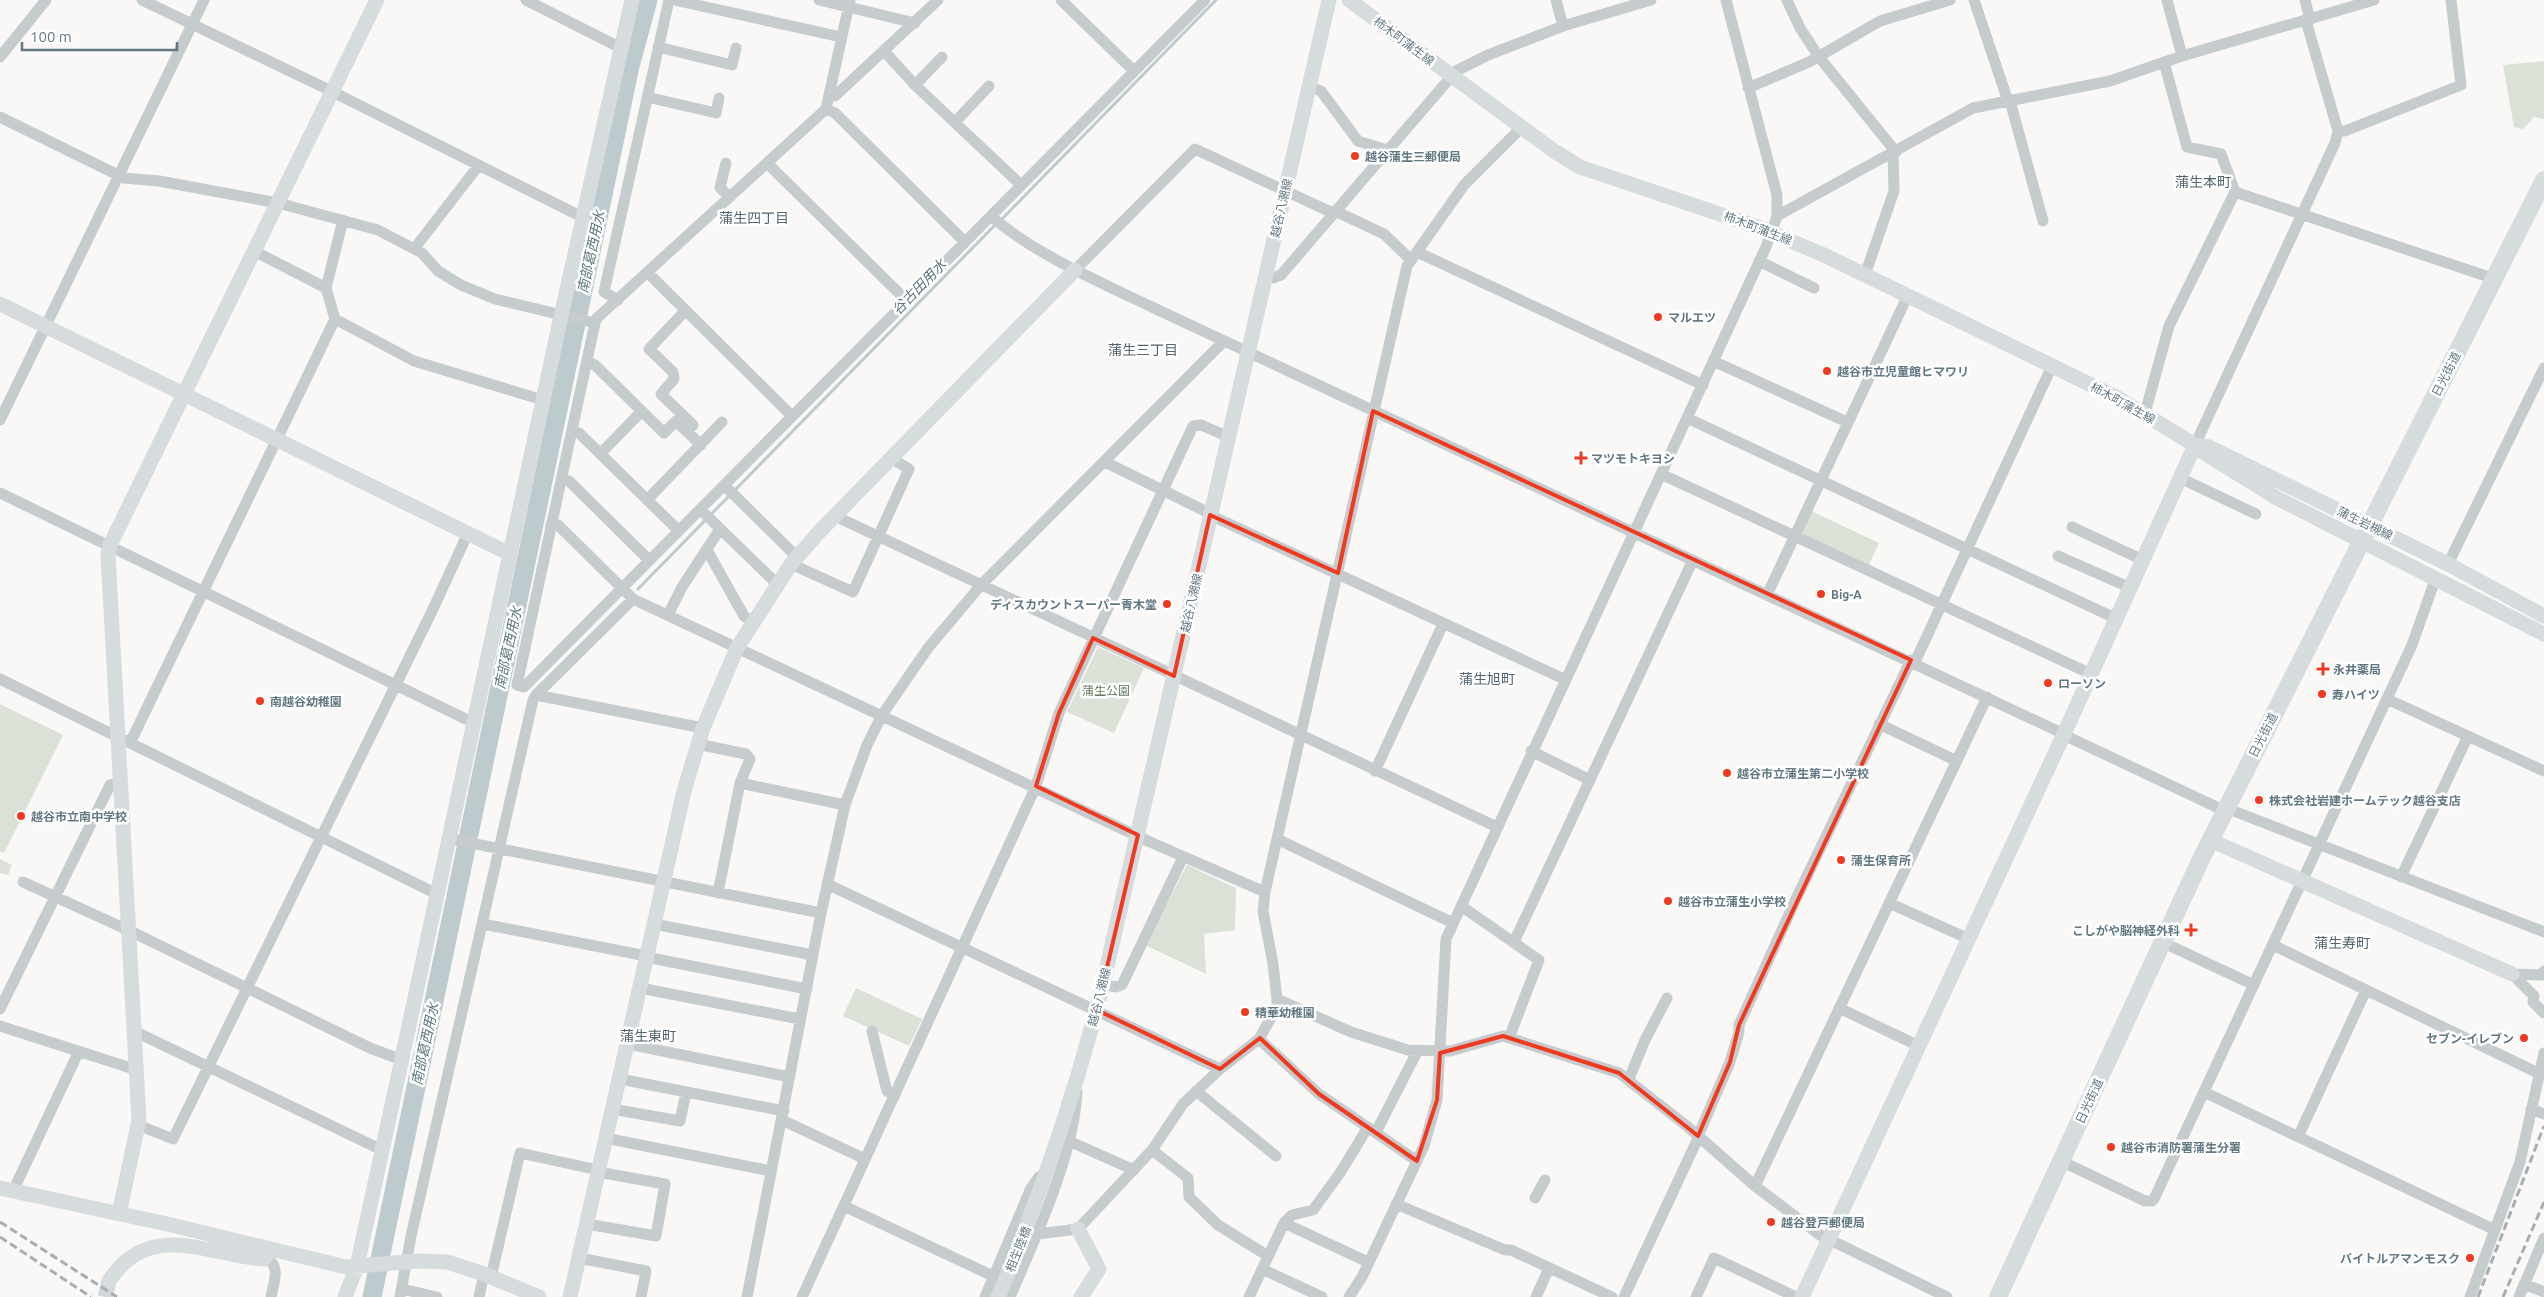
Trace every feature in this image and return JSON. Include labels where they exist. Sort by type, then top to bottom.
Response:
[{"type":"main road","name":"日光街道","points":[[1998,1297],[2164,943],[2210,840],[2543,185]]},
{"type":"street","points":[[0,58],[46,0]]},
{"type":"street","points":[[142,0],[333,92],[584,218]]},
{"type":"street","points":[[0,420],[117,175],[204,0]]},
{"type":"street","points":[[119,1214],[138,1125],[130,931],[120,782],[125,740],[108,555],[110,546],[377,0]]},
{"type":"street","points":[[526,0],[621,48]]},
{"type":"street","points":[[345,1297],[360,1265],[382,1150],[437,894],[453,839],[458,790],[543,400],[564,317],[632,0]]},
{"type":"street","points":[[618,300],[604,292],[669,0]]},
{"type":"street","points":[[674,0],[841,37]]},
{"type":"street","points":[[818,0],[849,3],[915,23]]},
{"type":"street","points":[[829,96],[835,96],[938,0]]},
{"type":"street","points":[[1062,0],[1133,70]]},
{"type":"street","points":[[849,3],[826,109],[593,323],[587,361],[517,685],[524,687],[1133,70],[1205,0]]},
{"type":"street","name":"越谷八潮線","points":[[1037,1201],[1047,1172],[1064,1138],[1077,1080],[1097,1010],[1329,0]]},
{"type":"street","name":"柿木町蒲生線","points":[[1349,0],[1522,128],[1580,167],[1771,232],[1865,274],[2145,413],[2189,441],[2206,456],[2266,492],[2361,541]]},
{"type":"street","points":[[1556,0],[1563,26]]},
{"type":"street","points":[[1266,276],[1273,278],[1281,275],[1450,75],[1468,63],[1563,26],[1651,0]]},
{"type":"street","points":[[1350,1297],[1362,1277],[1417,1161],[1428,1133],[1437,1100],[1446,939],[1564,679],[1759,261],[1777,216],[1777,195],[1726,0]]},
{"type":"street","points":[[1787,0],[1800,28],[1818,57],[1894,152],[1894,191],[1865,274]]},
{"type":"street","points":[[1748,88],[1818,57],[1880,21],[1950,0]]},
{"type":"street","points":[[1974,0],[2009,101],[2043,221]]},
{"type":"street","points":[[2167,0],[2182,56]]},
{"type":"street","points":[[1802,1297],[2117,619],[2180,478],[2189,441],[2335,143],[2338,131],[2308,20],[2305,0]]},
{"type":"street","points":[[1777,216],[1973,108],[2110,81],[2182,56],[2374,0]]},
{"type":"street","points":[[2338,131],[2344,131],[2461,85],[2452,0]]},
{"type":"street","points":[[658,47],[732,65],[736,48]]},
{"type":"street","points":[[884,51],[915,84],[1021,184]]},
{"type":"street","points":[[915,84],[942,57]]},
{"type":"street","points":[[2145,413],[2169,326],[2235,192],[2221,154],[2196,151],[2187,147],[2164,62]]},
{"type":"street","points":[[955,122],[989,86]]},
{"type":"street","points":[[1308,86],[1321,91],[1358,141],[1387,150]]},
{"type":"street","points":[[647,97],[716,113],[719,98]]},
{"type":"street","points":[[826,109],[835,113],[965,242]]},
{"type":"street","points":[[0,117],[117,175],[278,203],[378,230],[422,253],[438,271],[460,284],[494,299],[593,323]]},
{"type":"street","points":[[1037,1234],[1078,1229],[1152,1150],[1181,1107],[1196,1091],[1220,1069],[1259,1039],[1276,1007],[1274,964],[1263,911],[1265,892],[1407,266],[1464,185],[1522,128]]},
{"type":"street","points":[[570,1297],[684,792],[703,728],[737,648],[777,584],[794,561],[835,516],[1195,148],[1285,192],[1384,234],[1414,256],[1702,385]]},
{"type":"street","points":[[726,163],[720,188],[730,197]]},
{"type":"street","points":[[767,163],[906,301]]},
{"type":"street","points":[[414,249],[479,165]]},
{"type":"street","points":[[2235,192],[2495,279]]},
{"type":"street","points":[[991,216],[1002,226],[1075,270],[1248,353],[1913,661],[2226,809],[2544,932]]},
{"type":"street","points":[[342,220],[326,288],[336,318],[414,361],[543,400]]},
{"type":"street","points":[[254,251],[326,288]]},
{"type":"street","points":[[1759,261],[1814,288]]},
{"type":"street","points":[[648,273],[792,416]]},
{"type":"street","points":[[1767,595],[1908,295]]},
{"type":"street","points":[[0,304],[510,554]]},
{"type":"street","points":[[685,311],[649,349],[673,372],[674,379],[662,394],[692,425],[687,431]]},
{"type":"street","points":[[125,740],[278,440],[336,318]]},
{"type":"street","points":[[747,1297],[827,884],[845,805],[867,745],[882,715],[924,653],[981,585],[1224,341]]},
{"type":"street","points":[[587,361],[595,365],[664,433],[676,421],[701,444]]},
{"type":"street","points":[[1713,361],[1847,422]]},
{"type":"street","points":[[1624,1297],[1730,1062],[1739,1032],[1739,1025],[1878,724],[1942,604],[2052,366]]},
{"type":"street","points":[[2448,564],[2544,368]]},
{"type":"street","points":[[600,454],[642,411]]},
{"type":"street","points":[[1687,418],[2117,619]]},
{"type":"street","points":[[647,500],[722,422]]},
{"type":"street","points":[[802,1297],[1036,786],[1059,713],[1192,426],[1201,425],[1229,437]]},
{"type":"street","points":[[572,431],[579,433],[678,530]]},
{"type":"street","name":"蒲生岩槻線","points":[[2189,441],[2209,446],[2448,564],[2544,616]]},
{"type":"street","points":[[724,485],[794,561],[853,592],[909,469],[891,458]]},
{"type":"street","points":[[1105,462],[1210,515],[1564,679]]},
{"type":"street","points":[[1661,474],[2091,674]]},
{"type":"street","points":[[2180,478],[2256,514]]},
{"type":"street","points":[[561,479],[569,481],[649,560]]},
{"type":"street","points":[[0,493],[474,723]]},
{"type":"street","points":[[700,509],[777,584]]},
{"type":"street","points":[[835,516],[1497,827]]},
{"type":"street","points":[[551,524],[558,525],[633,599],[1183,856],[1265,892]]},
{"type":"street","points":[[2072,527],[2143,560]]},
{"type":"street","points":[[668,615],[682,587],[720,529]]},
{"type":"street","points":[[138,1125],[173,1138],[468,533]]},
{"type":"street","name":"蒲生岩槻線","points":[[2361,541],[2544,634]]},
{"type":"street","points":[[707,550],[744,616],[753,622]]},
{"type":"street","points":[[2058,556],[2131,588]]},
{"type":"street","points":[[1514,942],[1693,560]]},
{"type":"street","points":[[2061,1161],[2145,1201],[2152,1201],[2412,645],[2435,580]]},
{"type":"street","points":[[437,1297],[401,1293],[536,695],[633,599]]},
{"type":"street","points":[[1375,771],[1443,624]]},
{"type":"street","points":[[0,679],[437,894]]},
{"type":"street","points":[[536,695],[703,728]]},
{"type":"street","points":[[1755,1186],[1987,697]]},
{"type":"street","points":[[2387,699],[2544,771]]},
{"type":"street","points":[[1878,724],[1957,761]]},
{"type":"street","points":[[2401,877],[2468,736]]},
{"type":"street","points":[[698,744],[746,754],[750,759],[740,783],[718,893]]},
{"type":"street","points":[[1532,752],[1590,780]]},
{"type":"street","points":[[0,1009],[110,785],[120,782]]},
{"type":"street","points":[[740,783],[845,805]]},
{"type":"street","points":[[453,839],[821,912]]},
{"type":"street","points":[[1277,839],[1453,923]]},
{"type":"street","points":[[2210,840],[2512,974],[2534,996]]},
{"type":"street","points":[[1103,984],[1115,987],[1122,985],[1183,856]]},
{"type":"street","points":[[23,882],[130,931],[370,1048],[402,1060]]},
{"type":"street","points":[[827,884],[1220,1069]]},
{"type":"street","points":[[1889,903],[1969,939]]},
{"type":"street","points":[[1461,906],[1539,960],[1522,1010],[1509,1038]]},
{"type":"street","points":[[483,924],[807,989]]},
{"type":"street","points":[[654,924],[813,955]]},
{"type":"street","points":[[2164,943],[2254,985]]},
{"type":"street","points":[[2273,945],[2538,1073]]},
{"type":"street","points":[[2512,974],[2543,973],[2533,1002],[2544,1013]]},
{"type":"street","points":[[640,988],[800,1019]]},
{"type":"street","points":[[2298,1137],[2366,990]]},
{"type":"street","points":[[1629,1079],[1666,998]]},
{"type":"street","points":[[1277,999],[1352,1032],[1418,1052],[1440,1053],[1503,1036],[1619,1073],[1629,1079],[1698,1136],[1755,1186],[1828,1240],[1947,1297]]},
{"type":"street","points":[[1839,1008],[1919,1046]]},
{"type":"street","points":[[0,1026],[137,1070]]},
{"type":"street","points":[[134,1031],[382,1150]]},
{"type":"street","points":[[872,1031],[887,1091],[895,1095]]},
{"type":"street","points":[[1259,1039],[1319,1094],[1417,1161]]},
{"type":"street","points":[[628,1044],[790,1077]]},
{"type":"street","points":[[79,1051],[6,1189],[119,1214],[267,1252],[346,1267],[407,1262],[447,1262],[488,1275],[539,1297]]},
{"type":"street","points":[[1249,1297],[1284,1223],[1292,1215],[1313,1210],[1372,1130],[1418,1052]]},
{"type":"street","points":[[2470,1297],[2520,1162],[2538,1073],[2544,1053]]},
{"type":"street","points":[[620,1079],[686,1092],[783,1116],[865,1159]]},
{"type":"street","points":[[1196,1091],[1276,1156]]},
{"type":"street","points":[[612,1109],[680,1122],[686,1092]]},
{"type":"street","points":[[2204,1092],[2495,1230]]},
{"type":"street","points":[[2531,1109],[2544,1114]]},
{"type":"street","points":[[606,1138],[770,1171]]},
{"type":"street","points":[[1010,1297],[1037,1234],[1064,1138],[1134,1170]]},
{"type":"street","points":[[1152,1150],[1188,1178],[1189,1197],[1218,1225],[1268,1256]]},
{"type":"street","points":[[479,1297],[488,1275],[520,1153],[665,1184],[656,1236],[587,1224]]},
{"type":"street","points":[[985,1297],[1031,1188],[1039,1177],[1047,1172]]},
{"type":"street","points":[[1535,1198],[1545,1180]]},
{"type":"street","name":"相生陸橋","points":[[998,1297],[1037,1201]]},
{"type":"street","points":[[1396,1204],[1505,1250],[1511,1250],[1612,1297]]},
{"type":"street","points":[[844,1206],[995,1277]]},
{"type":"street","points":[[1284,1223],[1368,1262]]},
{"type":"street","points":[[1078,1229],[1099,1269],[1081,1297]]},
{"type":"street","points":[[2519,1297],[2544,1238]]},
{"type":"street","points":[[109,1281],[123,1264],[146,1249],[160,1244],[178,1244],[263,1259],[267,1252]]},
{"type":"street","points":[[267,1252],[276,1270],[271,1297]]},
{"type":"street","points":[[579,1258],[646,1271],[641,1297]]},
{"type":"street","points":[[1696,1297],[1714,1258],[1796,1297]]},
{"type":"street","points":[[1536,1297],[1549,1268]]},
{"type":"street","points":[[1262,1269],[1322,1297]]},
{"type":"street","points":[[2524,1284],[2544,1292]]},
{"type":"highlighted area","points":[[1373,411],[1911,660],[1739,1025],[1730,1062],[1698,1136],[1619,1073],[1503,1036],[1440,1053],[1437,1100],[1417,1161],[1319,1094],[1260,1038],[1220,1069],[1097,1010],[1138,835],[1036,786],[1059,713],[1093,638],[1174,676],[1210,515],[1338,573]]},
{"type":"green space","points":[[2544,61],[2544,119],[2534,117],[2523,129],[2514,127],[2503,65]]},
{"type":"green space","points":[[1811,511],[1879,543],[1868,567],[1802,536],[1801,533]]},
{"type":"green space","name":"蒲生公園","points":[[1098,647],[1144,668],[1114,733],[1067,712]]},
{"type":"green space","points":[[0,704],[63,735],[4,853],[0,851]]},
{"type":"green space","points":[[0,859],[12,865],[8,875],[0,873]]},
{"type":"green space","points":[[1187,865],[1236,888],[1235,930],[1204,934],[1206,974],[1145,945]]},
{"type":"green space","points":[[856,988],[922,1019],[909,1046],[843,1016]]},
{"type":"waterway","name":"南部葛西用水","points":[[372,1297],[630,66],[648,0]]},
{"type":"waterway","name":"谷古田用水","points":[[1001,220],[1216,0]]},
{"type":"waterway","name":"谷古田用水","points":[[734,491],[996,224]]},
{"type":"waterway","name":"谷古田用水","points":[[638,589],[730,495]]},
{"type":"tunnel","points":[[105,1297],[109,1281]]},
{"type":"railway","points":[[2478,1297],[2544,1126]]},
{"type":"railway","points":[[2503,1297],[2544,1202]]},
{"type":"railway","points":[[0,1222],[117,1297]]},
{"type":"railway","points":[[0,1237],[91,1297]]},
{"type":"place","name":"越谷蒲生三郵便局","points":[[1355,156]]},
{"type":"place","name":"マルエツ","points":[[1658,317]]},
{"type":"place","name":"越谷市立児童館ヒマワリ","points":[[1827,371]]},
{"type":"place","name":"マツモトキヨシ","points":[[1581,458]]},
{"type":"place","name":"Big-A","points":[[1821,594]]},
{"type":"place","name":"ディスカウントスーパー青木堂","points":[[1167,604]]},
{"type":"place","name":"永井薬局","points":[[2323,669]]},
{"type":"place","name":"ローソン","points":[[2048,683]]},
{"type":"place","name":"寿ハイツ","points":[[2322,694]]},
{"type":"place","name":"南越谷幼稚園","points":[[260,701]]},
{"type":"place","name":"越谷市立蒲生第二小学校","points":[[1727,773]]},
{"type":"place","name":"株式会社岩建ホームテック越谷支店","points":[[2259,800]]},
{"type":"place","name":"越谷市立南中学校","points":[[21,816]]},
{"type":"place","name":"蒲生保育所","points":[[1841,860]]},
{"type":"place","name":"越谷市立蒲生小学校","points":[[1668,901]]},
{"type":"place","name":"こしがや脳神経外科","points":[[2191,930]]},
{"type":"place","name":"精華幼稚園","points":[[1245,1012]]},
{"type":"place","name":"セブン-イレブン","points":[[2524,1038]]},
{"type":"place","name":"越谷市消防署蒲生分署","points":[[2111,1147]]},
{"type":"place","name":"越谷登戸郵便局","points":[[1771,1222]]},
{"type":"place","name":"バイトルアマンモスク","points":[[2470,1258]]},
{"type":"district","name":"蒲生本町","points":[[2203,182]]},
{"type":"district","name":"蒲生四丁目","points":[[754,218]]},
{"type":"district","name":"蒲生三丁目","points":[[1143,350]]},
{"type":"district","name":"蒲生旭町","points":[[1487,679]]},
{"type":"district","name":"蒲生寿町","points":[[2342,943]]},
{"type":"district","name":"蒲生東町","points":[[648,1036]]}]
